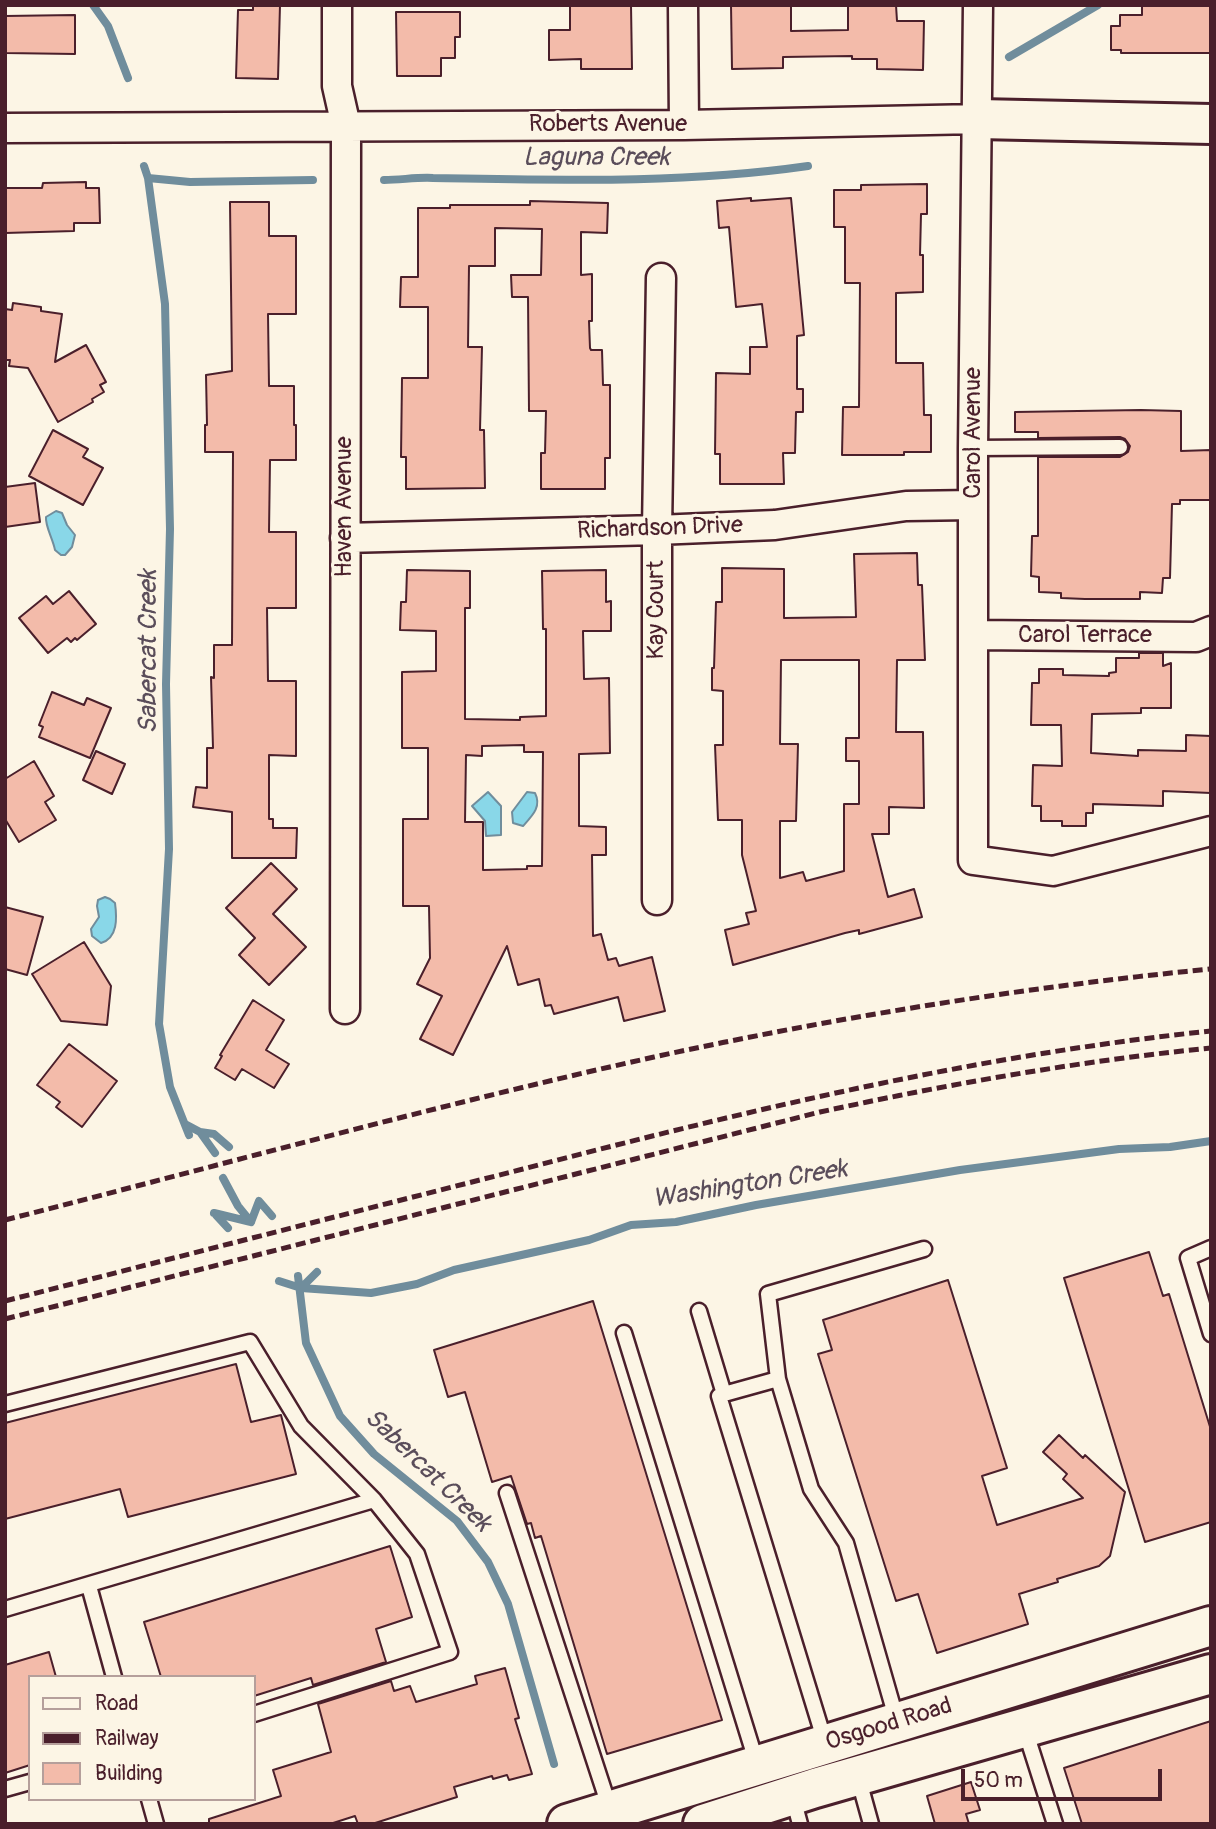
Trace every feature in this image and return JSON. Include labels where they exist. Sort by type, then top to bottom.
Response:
[{"type":"main road","name":"Roberts Avenue","points":[[978,119],[1211,124]]},
{"type":"main road","name":"Osgood Road","points":[[586,1819],[1211,1626]]},
{"type":"main road","name":"Osgood Road","points":[[703,1824],[796,1810],[857,1776],[1211,1674]]},
{"type":"main road","points":[[792,1754],[796,1810]]},
{"type":"street","name":"Haven Avenue","points":[[337,5],[337,86],[346,127],[345,1009]]},
{"type":"street","points":[[683,5],[684,125]]},
{"type":"street","name":"Carol Avenue","points":[[978,5],[973,448],[973,860],[1053,871],[1211,831]]},
{"type":"street","name":"Roberts Avenue","points":[[5,128],[684,125],[978,119]]},
{"type":"street","name":"Kay Court","points":[[657,900],[657,530],[662,278]]},
{"type":"street","name":"Richardson Drive","points":[[345,538],[775,525],[906,506],[973,505]]},
{"type":"street","name":"Carol Terrace","points":[[974,635],[1203,634]]},
{"type":"lane","points":[[973,448],[1120,447]]},
{"type":"lane","points":[[1211,1248],[1188,1258],[1211,1334]]},
{"type":"lane","points":[[897,1722],[846,1544],[811,1489],[778,1379],[768,1294],[924,1249]]},
{"type":"lane","points":[[699,1311],[724,1394]]},
{"type":"lane","points":[[624,1333],[792,1754]]},
{"type":"lane","points":[[5,1404],[250,1342],[301,1426],[374,1500],[417,1554],[450,1652],[256,1713]]},
{"type":"lane","points":[[778,1379],[719,1396],[792,1754]]},
{"type":"lane","points":[[507,1493],[586,1819]]},
{"type":"lane","points":[[5,1609],[374,1500]]},
{"type":"lane","points":[[89,1586],[113,1675]]},
{"type":"lane","points":[[1024,1729],[1055,1824]]},
{"type":"lane","points":[[857,1776],[871,1824]]},
{"type":"lane","points":[[5,1789],[28,1783]]},
{"type":"lane","points":[[150,1801],[156,1824]]},
{"type":"water","points":[[56,511],[62,513],[75,535],[72,547],[65,555],[55,550],[47,524],[46,517]]},
{"type":"water","points":[[488,792],[501,806],[501,835],[486,836],[485,821],[472,806]]},
{"type":"water","points":[[527,792],[535,793],[537,803],[535,811],[523,826],[513,823],[512,812]]},
{"type":"water","points":[[105,897],[115,903],[116,921],[111,937],[101,943],[92,936],[91,929],[99,917],[98,900]]},
{"type":"building","points":[[253,5],[280,5],[278,79],[236,78],[238,10],[253,10]]},
{"type":"building","points":[[570,5],[631,5],[632,69],[581,69],[581,59],[549,60],[549,30],[570,30]]},
{"type":"building","points":[[731,5],[791,5],[791,31],[848,30],[848,5],[896,5],[897,21],[924,21],[923,70],[877,69],[877,59],[852,59],[852,56],[783,57],[783,68],[732,69]]},
{"type":"building","points":[[1142,5],[1211,5],[1211,53],[1121,53],[1121,50],[1111,50],[1111,26],[1120,26],[1120,15],[1142,15]]},
{"type":"building","points":[[396,12],[460,12],[460,37],[455,37],[455,58],[441,58],[441,76],[397,76]]},
{"type":"building","points":[[75,15],[75,54],[5,53],[5,16]]},
{"type":"building","points":[[86,182],[86,188],[99,188],[100,223],[74,223],[74,231],[5,233],[5,188],[42,188],[43,183]]},
{"type":"building","points":[[927,184],[927,214],[921,214],[923,292],[896,293],[896,363],[923,363],[924,415],[931,415],[931,452],[842,455],[843,407],[859,407],[860,283],[845,283],[845,227],[834,227],[834,190],[861,190],[861,185]]},
{"type":"building","points":[[751,198],[751,201],[791,198],[804,335],[797,336],[797,389],[803,389],[803,412],[796,412],[795,453],[783,453],[784,484],[720,484],[720,454],[715,454],[716,373],[750,374],[750,347],[767,347],[762,304],[736,307],[729,227],[719,228],[717,201]]},
{"type":"building","points":[[530,201],[608,203],[607,233],[581,232],[581,275],[592,274],[590,348],[602,350],[603,385],[610,385],[610,458],[605,458],[605,489],[541,489],[541,453],[545,453],[546,411],[529,411],[528,297],[512,297],[511,275],[541,275],[542,229],[495,228],[495,266],[469,266],[468,347],[482,347],[480,430],[484,430],[485,488],[406,489],[406,457],[401,457],[402,378],[428,378],[428,307],[400,307],[401,277],[418,277],[418,208],[450,208],[450,205],[530,205]]},
{"type":"building","points":[[230,202],[269,202],[269,236],[296,236],[296,314],[268,314],[269,386],[294,386],[296,425],[296,460],[270,460],[269,532],[296,532],[296,608],[267,608],[268,681],[296,681],[296,756],[269,755],[269,819],[273,819],[273,828],[297,828],[296,858],[232,858],[232,812],[193,807],[196,787],[207,788],[207,748],[213,748],[211,677],[214,678],[214,645],[232,645],[233,452],[205,452],[206,375],[232,371]]},
{"type":"building","points":[[13,303],[41,307],[41,311],[62,314],[55,362],[86,345],[106,382],[100,385],[104,392],[92,399],[93,402],[58,422],[28,368],[9,366],[10,360],[5,360],[5,309],[12,310]]},
{"type":"building","points":[[1181,411],[1181,451],[1211,450],[1211,500],[1180,500],[1180,504],[1172,504],[1170,578],[1163,578],[1162,593],[1140,592],[1140,599],[1085,599],[1061,598],[1061,593],[1039,592],[1039,577],[1031,576],[1032,536],[1038,536],[1038,457],[1120,457],[1128,452],[1130,446],[1120,437],[1038,438],[1038,432],[1015,432],[1015,412]]},
{"type":"building","points":[[53,430],[88,449],[83,457],[103,468],[83,505],[29,476]]},
{"type":"building","points":[[35,483],[40,522],[5,527],[5,487]]},
{"type":"building","points":[[917,553],[918,585],[922,585],[925,660],[897,660],[896,732],[923,732],[924,808],[889,807],[889,834],[872,834],[888,897],[914,889],[922,917],[859,934],[859,930],[845,933],[733,965],[725,930],[749,924],[746,913],[756,911],[742,855],[742,820],[718,820],[715,745],[723,745],[723,691],[712,690],[712,668],[716,602],[722,602],[722,568],[784,569],[784,618],[856,617],[854,554]],"holes":[[[781,660],[859,660],[859,738],[846,738],[846,761],[859,761],[859,804],[844,804],[844,871],[806,881],[803,872],[780,878],[780,821],[796,821],[798,744],[780,744]]]},
{"type":"building","points":[[407,570],[470,571],[470,608],[465,608],[465,719],[520,720],[520,717],[546,716],[546,629],[543,629],[542,571],[606,570],[606,602],[611,601],[611,631],[583,631],[584,679],[609,678],[610,753],[579,754],[579,826],[606,827],[606,855],[592,855],[593,936],[601,934],[608,960],[616,958],[619,966],[652,957],[665,1011],[624,1021],[618,997],[554,1014],[551,1005],[545,1006],[539,979],[518,985],[507,946],[453,1055],[420,1039],[442,996],[417,984],[430,958],[429,906],[403,906],[403,819],[428,819],[428,748],[402,748],[402,672],[436,671],[436,631],[400,630],[401,602],[406,602]],"holes":[[[524,745],[524,752],[543,752],[542,866],[483,870],[483,822],[465,822],[466,755],[482,756],[482,746]]]},
{"type":"building","points":[[69,591],[96,624],[77,640],[75,638],[71,642],[67,638],[48,653],[19,618],[46,596],[53,604]]},
{"type":"building","points":[[1139,653],[1163,653],[1163,666],[1171,663],[1171,708],[1141,708],[1141,713],[1092,714],[1091,753],[1138,756],[1138,750],[1186,751],[1186,735],[1211,736],[1211,793],[1163,791],[1163,806],[1093,804],[1093,813],[1086,813],[1086,826],[1062,826],[1062,821],[1041,821],[1041,806],[1032,806],[1033,765],[1062,766],[1061,725],[1031,725],[1032,683],[1039,683],[1039,669],[1063,669],[1063,675],[1109,676],[1109,673],[1116,672],[1116,658],[1139,658]]},
{"type":"building","points":[[52,692],[84,705],[87,698],[111,708],[90,758],[39,737],[43,727],[39,725]]},
{"type":"building","points":[[96,751],[125,764],[112,794],[83,780]]},
{"type":"building","points":[[34,761],[54,796],[45,802],[56,820],[19,842],[5,819],[5,779]]},
{"type":"building","points":[[271,863],[297,889],[273,914],[306,947],[269,985],[239,955],[255,938],[226,908]]},
{"type":"building","points":[[5,907],[43,917],[27,975],[5,969]]},
{"type":"building","points":[[84,942],[111,986],[107,1025],[61,1021],[32,974]]},
{"type":"building","points":[[253,1000],[284,1020],[266,1050],[289,1064],[274,1088],[242,1069],[235,1080],[215,1068]]},
{"type":"building","points":[[69,1044],[117,1081],[82,1127],[56,1107],[60,1102],[37,1085]]},
{"type":"building","points":[[1149,1252],[1163,1296],[1169,1294],[1211,1430],[1211,1522],[1145,1542],[1064,1278]]},
{"type":"building","points":[[948,1280],[1007,1468],[982,1476],[997,1525],[1083,1498],[1063,1479],[1067,1474],[1043,1452],[1059,1435],[1125,1492],[1110,1556],[1099,1566],[1019,1594],[1028,1624],[937,1653],[918,1594],[896,1601],[818,1354],[832,1350],[823,1320]]},
{"type":"building","points":[[593,1301],[722,1720],[607,1754],[541,1536],[535,1538],[531,1523],[527,1524],[511,1476],[492,1482],[465,1392],[448,1397],[434,1350]]},
{"type":"building","points":[[236,1364],[251,1422],[281,1415],[296,1474],[128,1517],[120,1489],[5,1519],[5,1423]]},
{"type":"building","points":[[390,1546],[412,1617],[376,1629],[386,1662],[313,1685],[311,1678],[256,1695],[256,1675],[160,1675],[144,1622]]},
{"type":"building","points":[[49,1652],[55,1675],[28,1675],[28,1766],[5,1773],[5,1665]]},
{"type":"building","points":[[505,1668],[519,1718],[515,1719],[532,1774],[509,1780],[507,1775],[493,1779],[492,1776],[454,1787],[457,1797],[372,1824],[358,1824],[355,1816],[330,1824],[209,1824],[209,1819],[281,1796],[273,1770],[331,1752],[318,1704],[391,1681],[394,1691],[410,1686],[416,1702],[477,1684],[475,1676]]},
{"type":"building","points":[[1211,1721],[1211,1824],[1082,1824],[1064,1768]]},
{"type":"building","points":[[971,1782],[980,1810],[966,1814],[969,1824],[935,1824],[927,1796]]},
{"type":"waterway","name":"Laguna Creek","points":[[93,5],[108,26],[128,78]]},
{"type":"waterway","name":"Laguna Creek","points":[[1009,57],[1098,5]]},
{"type":"waterway","name":"Sabercat Creek","points":[[144,166],[148,178],[165,304],[170,529],[166,684],[169,849],[159,1024],[170,1087],[189,1135]]},
{"type":"waterway","name":"Laguna Creek","points":[[384,180],[667,178],[808,166]]},
{"type":"waterway","name":"Laguna Creek","points":[[148,178],[190,182],[313,180]]},
{"type":"waterway","name":"Sabercat Creek","points":[[185,1124],[200,1132],[214,1134],[229,1147]]},
{"type":"waterway","name":"Sabercat Creek","points":[[200,1132],[215,1153]]},
{"type":"waterway","name":"Washington Creek","points":[[279,1281],[301,1288],[371,1293],[417,1284],[454,1270],[589,1240],[631,1225],[676,1222],[756,1205],[960,1170],[1119,1149],[1170,1147],[1211,1141]]},
{"type":"waterway","name":"Sabercat Creek","points":[[223,1178],[238,1206],[251,1222]]},
{"type":"waterway","name":"Sabercat Creek","points":[[251,1222],[259,1201],[272,1216]]},
{"type":"waterway","name":"Sabercat Creek","points":[[214,1213],[251,1222]]},
{"type":"waterway","name":"Sabercat Creek","points":[[216,1215],[228,1228]]},
{"type":"waterway","name":"Sabercat Creek","points":[[301,1288],[317,1272]]},
{"type":"waterway","name":"Sabercat Creek","points":[[298,1276],[306,1343],[340,1416],[374,1454],[457,1521],[488,1562],[508,1604],[554,1764]]},
{"type":"railway","points":[[5,1220],[491,1095],[723,1042],[1001,994],[1211,969]]},
{"type":"railway","points":[[5,1301],[779,1106],[1037,1054],[1211,1031]]},
{"type":"railway","points":[[5,1319],[820,1112],[1014,1074],[1211,1048]]}]
